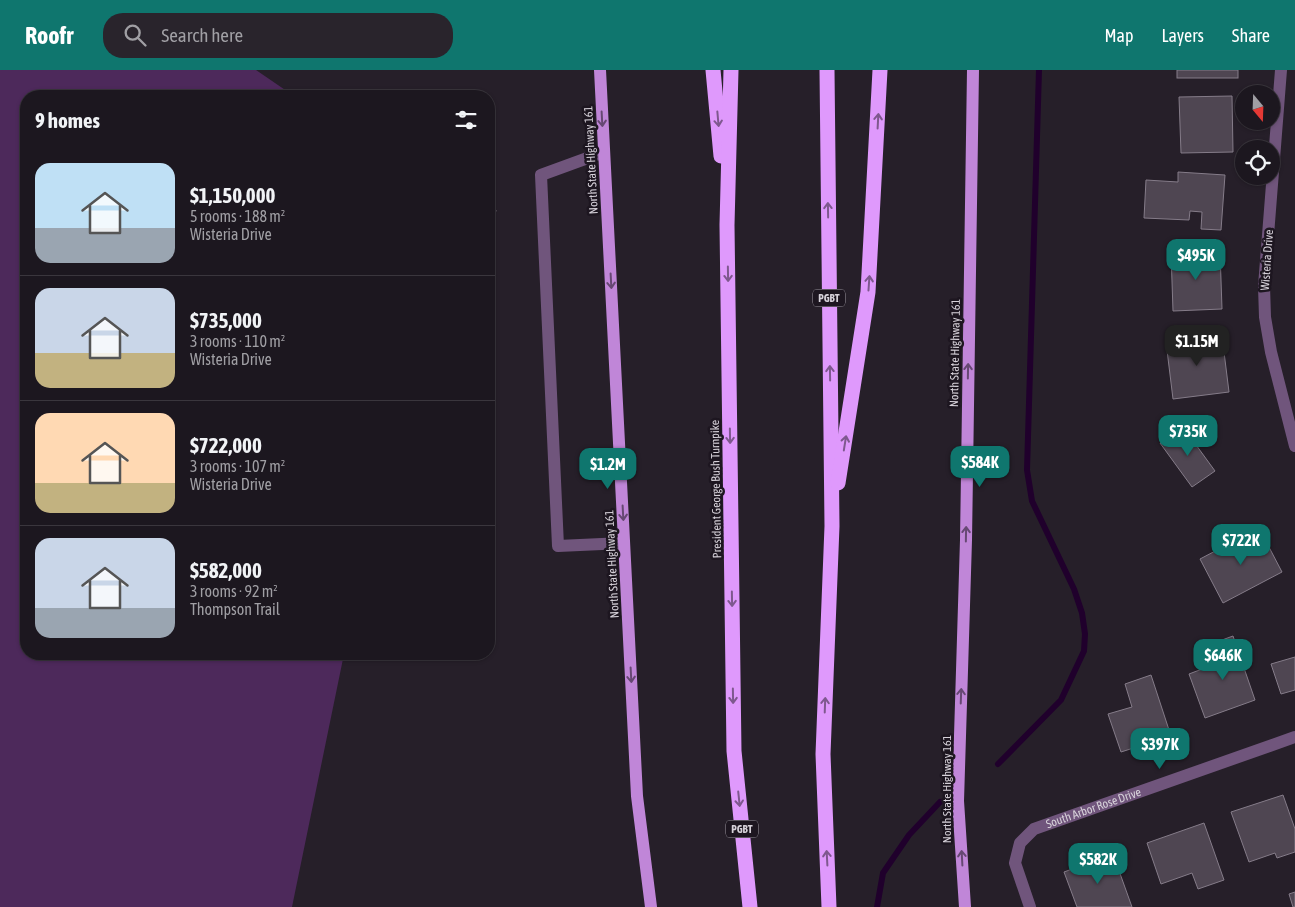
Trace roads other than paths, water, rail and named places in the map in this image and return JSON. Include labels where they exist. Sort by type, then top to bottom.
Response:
[{"type":"highway","points":[[713,70],[727,225]]},
{"type":"highway","name":"President George Bush Turnpike","points":[[731,70],[727,225],[734,751],[750,907]]},
{"type":"highway","name":"PGBT","points":[[827,70],[832,526],[823,754],[829,907]]},
{"type":"highway","points":[[832,526],[868,292],[880,70]]},
{"type":"main road","name":"North State Highway 161","points":[[600,70],[637,796],[652,907]]},
{"type":"main road","name":"North State Highway 161","points":[[965,907],[958,801],[966,540],[973,70]]},
{"type":"street","name":"Wisteria Drive","points":[[1281,70],[1264,286],[1264,317],[1295,446]]},
{"type":"street","points":[[604,152],[541,175],[558,546],[624,543]]},
{"type":"street","name":"South Arbor Rose Drive","points":[[1030,907],[1015,863],[1020,843],[1034,829],[1295,737]]},
{"type":"waterway","points":[[998,764],[1061,700],[1084,651],[1085,634],[1082,613],[1074,589],[1032,501],[1027,470],[1039,70]]},
{"type":"waterway","points":[[877,907],[883,873],[909,835],[940,802]]}]
